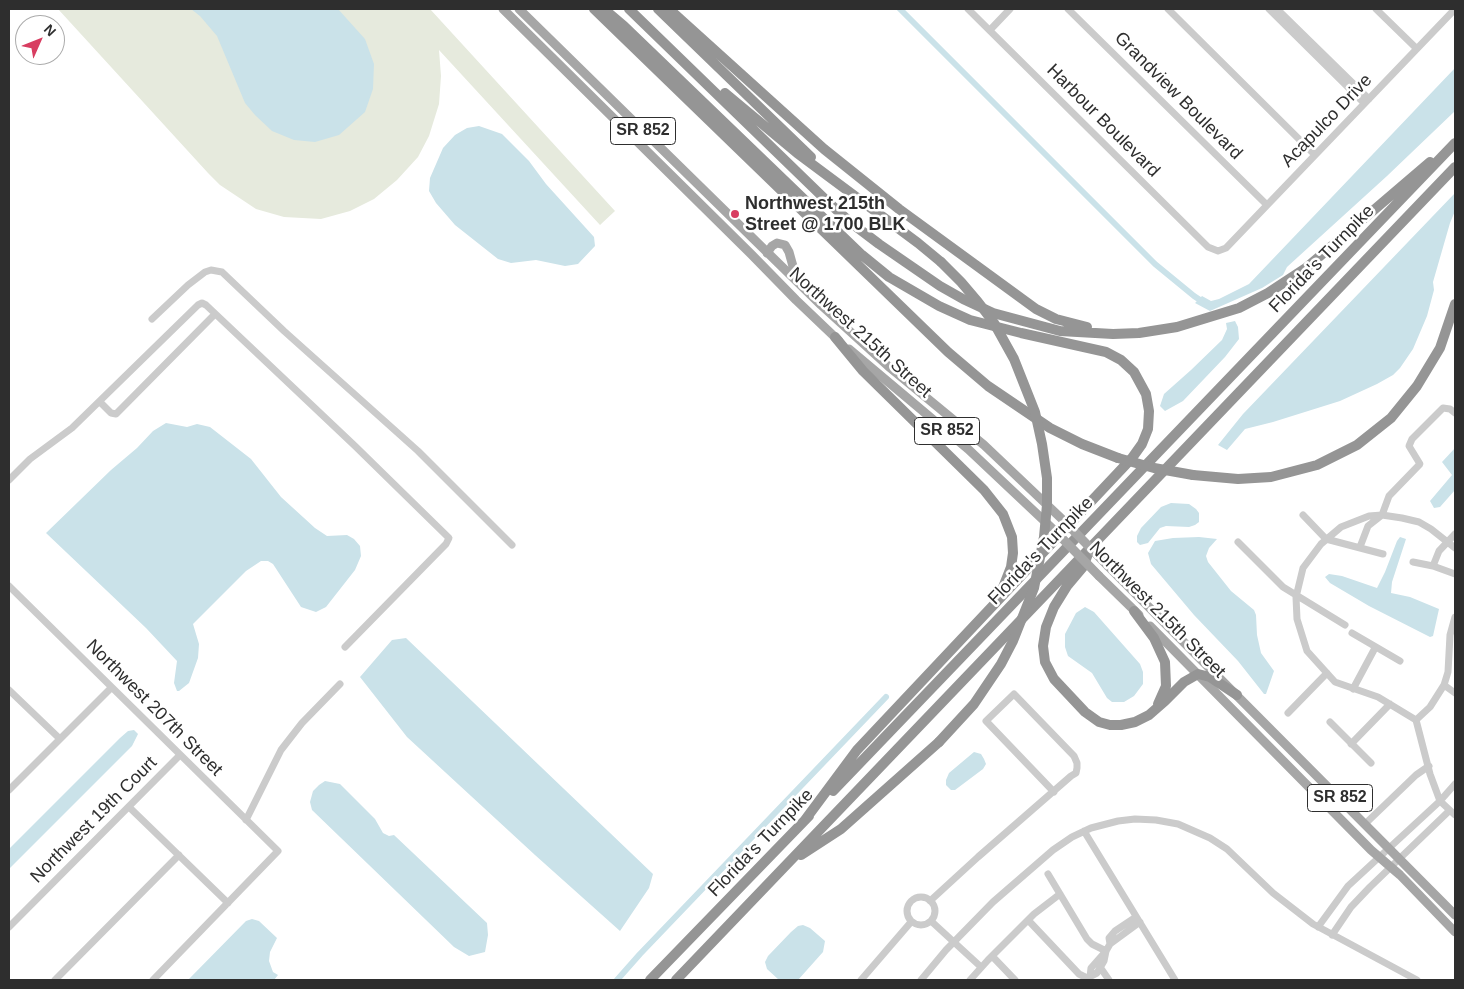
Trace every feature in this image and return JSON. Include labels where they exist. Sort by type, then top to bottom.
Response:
[{"type":"highway","points":[[594,9],[948,352],[988,386],[1050,428],[1082,444],[1118,458],[1154,468],[1193,475],[1238,479],[1271,477],[1317,465],[1357,445],[1391,418],[1417,386],[1440,348],[1455,304]]},
{"type":"highway","points":[[604,9],[862,255],[889,277],[926,299],[970,320],[1106,352],[1128,366],[1139,380],[1148,404],[1149,420],[1145,437],[1137,451],[1123,468],[857,750],[804,820]]},
{"type":"highway","points":[[629,9],[850,222],[940,286],[963,299],[993,313],[1060,331],[1113,334],[1139,333],[1195,322],[1239,308],[1268,293],[1306,268],[1455,142]]},
{"type":"highway","points":[[658,9],[798,144],[853,194]]},
{"type":"highway","points":[[669,9],[831,155],[899,209],[1036,309],[1056,319],[1077,326],[1094,328],[1127,328],[1195,322]]},
{"type":"highway","points":[[674,52],[696,67],[797,153],[941,262],[962,282],[994,324],[1014,360],[1035,412],[1047,478],[1044,537],[1034,588],[1013,641],[1001,664],[974,704],[939,742],[841,829],[788,864]]},
{"type":"highway","name":"Florida's Turnpike","points":[[650,980],[1455,142]]},
{"type":"highway","name":"Florida's Turnpike","points":[[676,980],[1455,167]]},
{"type":"highway","points":[[835,336],[863,371],[984,490],[1003,514],[1012,537],[1013,560],[1009,574],[996,602]]},
{"type":"highway","points":[[1091,546],[1083,567],[1058,600],[1050,617],[1043,646],[1044,658],[1048,668],[1056,682],[1072,699],[1088,715],[1102,723],[1115,725],[1135,722],[1146,717],[1184,682],[1198,674],[1210,677],[1237,695]]},
{"type":"highway","points":[[1134,611],[1156,642],[1166,667],[1166,686],[1157,707]]},
{"type":"main road","name":"Northwest 215th Street","points":[[503,9],[796,300],[835,336],[968,449],[1055,531],[1455,932]]},
{"type":"main road","name":"Northwest 215th Street","points":[[519,9],[804,289],[869,348],[988,449],[1064,521],[1455,915]]},
{"type":"main road","points":[[767,253],[777,243],[785,245],[794,270],[804,289]]},
{"type":"street","name":"Harbour Boulevard","points":[[968,9],[1208,247],[1218,251]]},
{"type":"street","points":[[990,30],[1010,9]]},
{"type":"street","name":"Grandview Boulevard","points":[[1068,9],[1266,205]]},
{"type":"street","points":[[1168,9],[1315,155]]},
{"type":"street","points":[[1268,9],[1366,101]]},
{"type":"street","points":[[1277,9],[1366,101]]},
{"type":"street","points":[[1376,9],[1416,48]]},
{"type":"street","name":"Acapulco Drive","points":[[1218,251],[1226,248],[1455,9]]},
{"type":"street","points":[[152,318],[188,284],[205,272],[211,270],[222,272],[284,331],[418,451],[512,545]]},
{"type":"street","points":[[9,480],[30,459],[72,428],[202,303],[355,446],[448,538],[446,544],[345,646]]},
{"type":"street","points":[[100,402],[111,413],[116,414],[215,314]]},
{"type":"street","points":[[1360,547],[1368,526],[1382,515],[1388,496],[1420,464],[1409,446],[1412,439],[1443,408],[1450,409],[1455,413]]},
{"type":"street","points":[[1303,515],[1326,538],[1383,554]]},
{"type":"street","points":[[1332,935],[1352,907],[1390,867],[1452,813],[1440,801],[1428,766],[1416,720],[1370,694],[1334,682],[1307,651],[1297,619],[1296,597],[1303,568],[1326,538],[1341,527],[1369,516],[1382,515],[1419,522],[1448,541],[1455,548]]},
{"type":"street","points":[[1433,566],[1439,551],[1455,534]]},
{"type":"street","points":[[1238,542],[1282,587],[1346,625]]},
{"type":"street","points":[[1413,562],[1433,566],[1455,574]]},
{"type":"street","name":"Northwest 207th Street","points":[[9,586],[179,756],[278,851],[228,903]]},
{"type":"street","points":[[1416,720],[1430,706],[1444,685],[1448,672],[1450,635],[1455,617]]},
{"type":"street","points":[[1352,633],[1375,648],[1400,660]]},
{"type":"street","points":[[1353,689],[1375,648]]},
{"type":"street","points":[[1288,713],[1327,673]]},
{"type":"street","points":[[246,820],[281,750],[302,723],[340,684]]},
{"type":"street","points":[[1444,685],[1455,693]]},
{"type":"street","points":[[9,790],[59,738],[112,688]]},
{"type":"street","points":[[9,691],[59,738]]},
{"type":"street","points":[[930,901],[1076,773],[1077,763],[1074,756],[1014,694],[986,721],[1054,792]]},
{"type":"street","points":[[1351,744],[1390,704]]},
{"type":"street","points":[[1330,722],[1371,763]]},
{"type":"street","name":"Northwest 19th Court","points":[[9,927],[179,756]]},
{"type":"street","points":[[1365,824],[1416,775],[1428,766]]},
{"type":"street","points":[[1318,927],[1348,886],[1440,801],[1455,784]]},
{"type":"street","points":[[129,807],[228,903],[153,980]]},
{"type":"street","points":[[921,980],[954,942],[993,902],[1020,877],[1054,850],[1084,831],[1118,821],[1135,819],[1178,824],[1210,838],[1227,849],[1273,893],[1318,927],[1416,980]]},
{"type":"street","points":[[1084,831],[1176,980]]},
{"type":"street","points":[[55,980],[179,855]]},
{"type":"street","points":[[1048,874],[1087,940],[1092,944],[1108,948]]},
{"type":"street","points":[[970,980],[1028,920],[1060,894]]},
{"type":"street","points":[[919,897],[930,901],[935,912],[932,921],[922,926],[910,922],[906,910],[910,901],[919,897]]},
{"type":"street","points":[[1090,977],[1091,968],[1098,959],[1138,919]]},
{"type":"street","points":[[1028,920],[1079,974],[1086,978],[1097,973],[1104,961],[1108,948]]},
{"type":"street","points":[[932,921],[982,967]]},
{"type":"street","points":[[861,980],[910,922]]},
{"type":"street","points":[[992,956],[1015,980]]},
{"type":"street","points":[[1100,967],[1109,980]]},
{"type":"shaded area","points":[[58,9],[430,9],[615,211],[600,225],[439,50],[441,76],[439,104],[429,136],[418,157],[397,180],[374,199],[350,211],[321,219],[284,217],[256,209],[220,185],[208,173]]},
{"type":"water","points":[[191,9],[338,9],[365,39],[374,64],[373,89],[365,112],[339,135],[315,142],[294,140],[272,131],[245,103],[217,36],[200,16]]},
{"type":"water","points":[[1455,68],[1455,111],[1287,267],[1283,275],[1262,288],[1210,311],[1195,303],[1202,296],[1211,301],[1219,299],[1249,284]]},
{"type":"water","points":[[479,126],[502,134],[529,161],[546,184],[594,237],[595,246],[578,264],[565,266],[536,260],[511,263],[498,259],[455,225],[436,203],[429,191],[430,178],[443,148],[455,135],[467,128]]},
{"type":"water","points":[[1455,193],[1455,211],[1433,282],[1434,290],[1427,316],[1413,349],[1400,368],[1393,375],[1377,384],[1340,401],[1245,429],[1227,450],[1218,445],[1243,414]]},
{"type":"water","points":[[1235,321],[1238,327],[1239,339],[1225,357],[1183,401],[1165,411],[1160,406],[1164,394],[1222,340],[1227,329],[1226,323]]},
{"type":"water","points":[[166,423],[187,427],[197,424],[210,427],[251,459],[281,497],[315,528],[327,536],[347,535],[354,539],[360,546],[361,556],[355,570],[326,607],[316,612],[301,607],[273,564],[268,561],[261,561],[246,571],[193,624],[199,644],[198,658],[189,683],[179,691],[177,691],[174,683],[177,661],[146,628],[46,533],[153,431]]},
{"type":"water","points":[[1455,448],[1455,490],[1440,507],[1434,508],[1430,501],[1452,475],[1442,462]]},
{"type":"water","points":[[1171,503],[1189,504],[1199,513],[1199,522],[1189,527],[1166,526],[1160,528],[1148,543],[1140,545],[1137,542],[1137,536],[1141,528],[1161,507]]},
{"type":"water","points":[[1199,537],[1217,539],[1209,548],[1206,556],[1208,562],[1231,591],[1254,610],[1261,653],[1274,671],[1266,694],[1264,694],[1238,661],[1194,615],[1151,564],[1148,553],[1155,541]]},
{"type":"water","points":[[1400,537],[1406,539],[1392,582],[1391,593],[1410,597],[1439,609],[1433,636],[1430,637],[1369,606],[1330,583],[1325,577],[1329,574],[1342,576],[1377,588]]},
{"type":"water","points":[[1085,607],[1094,612],[1140,664],[1143,672],[1143,684],[1134,696],[1124,702],[1112,702],[1107,698],[1092,673],[1068,656],[1065,647],[1065,634],[1076,613]]},
{"type":"water","points":[[406,638],[653,874],[649,888],[620,931],[407,737],[360,677],[392,640]]},
{"type":"water","points":[[134,730],[138,734],[132,746],[9,869],[9,849],[120,738],[128,731]]},
{"type":"water","points":[[974,752],[981,754],[984,759],[986,764],[983,769],[955,790],[951,790],[946,785],[949,773]]},
{"type":"water","points":[[325,781],[340,784],[375,819],[383,833],[389,836],[394,835],[487,923],[488,935],[485,952],[469,956],[454,947],[312,810],[310,802],[313,791]]},
{"type":"water","points":[[252,919],[259,921],[277,938],[270,952],[269,961],[273,972],[278,975],[274,980],[188,980],[246,921]]},
{"type":"water","points":[[803,925],[810,928],[825,941],[823,952],[798,980],[779,980],[767,969],[765,962],[768,956],[791,932],[798,926]]},
{"type":"waterway","points":[[900,9],[1155,264],[1206,304]]},
{"type":"waterway","points":[[617,980],[886,697]]},
{"type":"place","name":"Northwest 215th Street @ 1700 BLK","points":[[735,214]]}]
